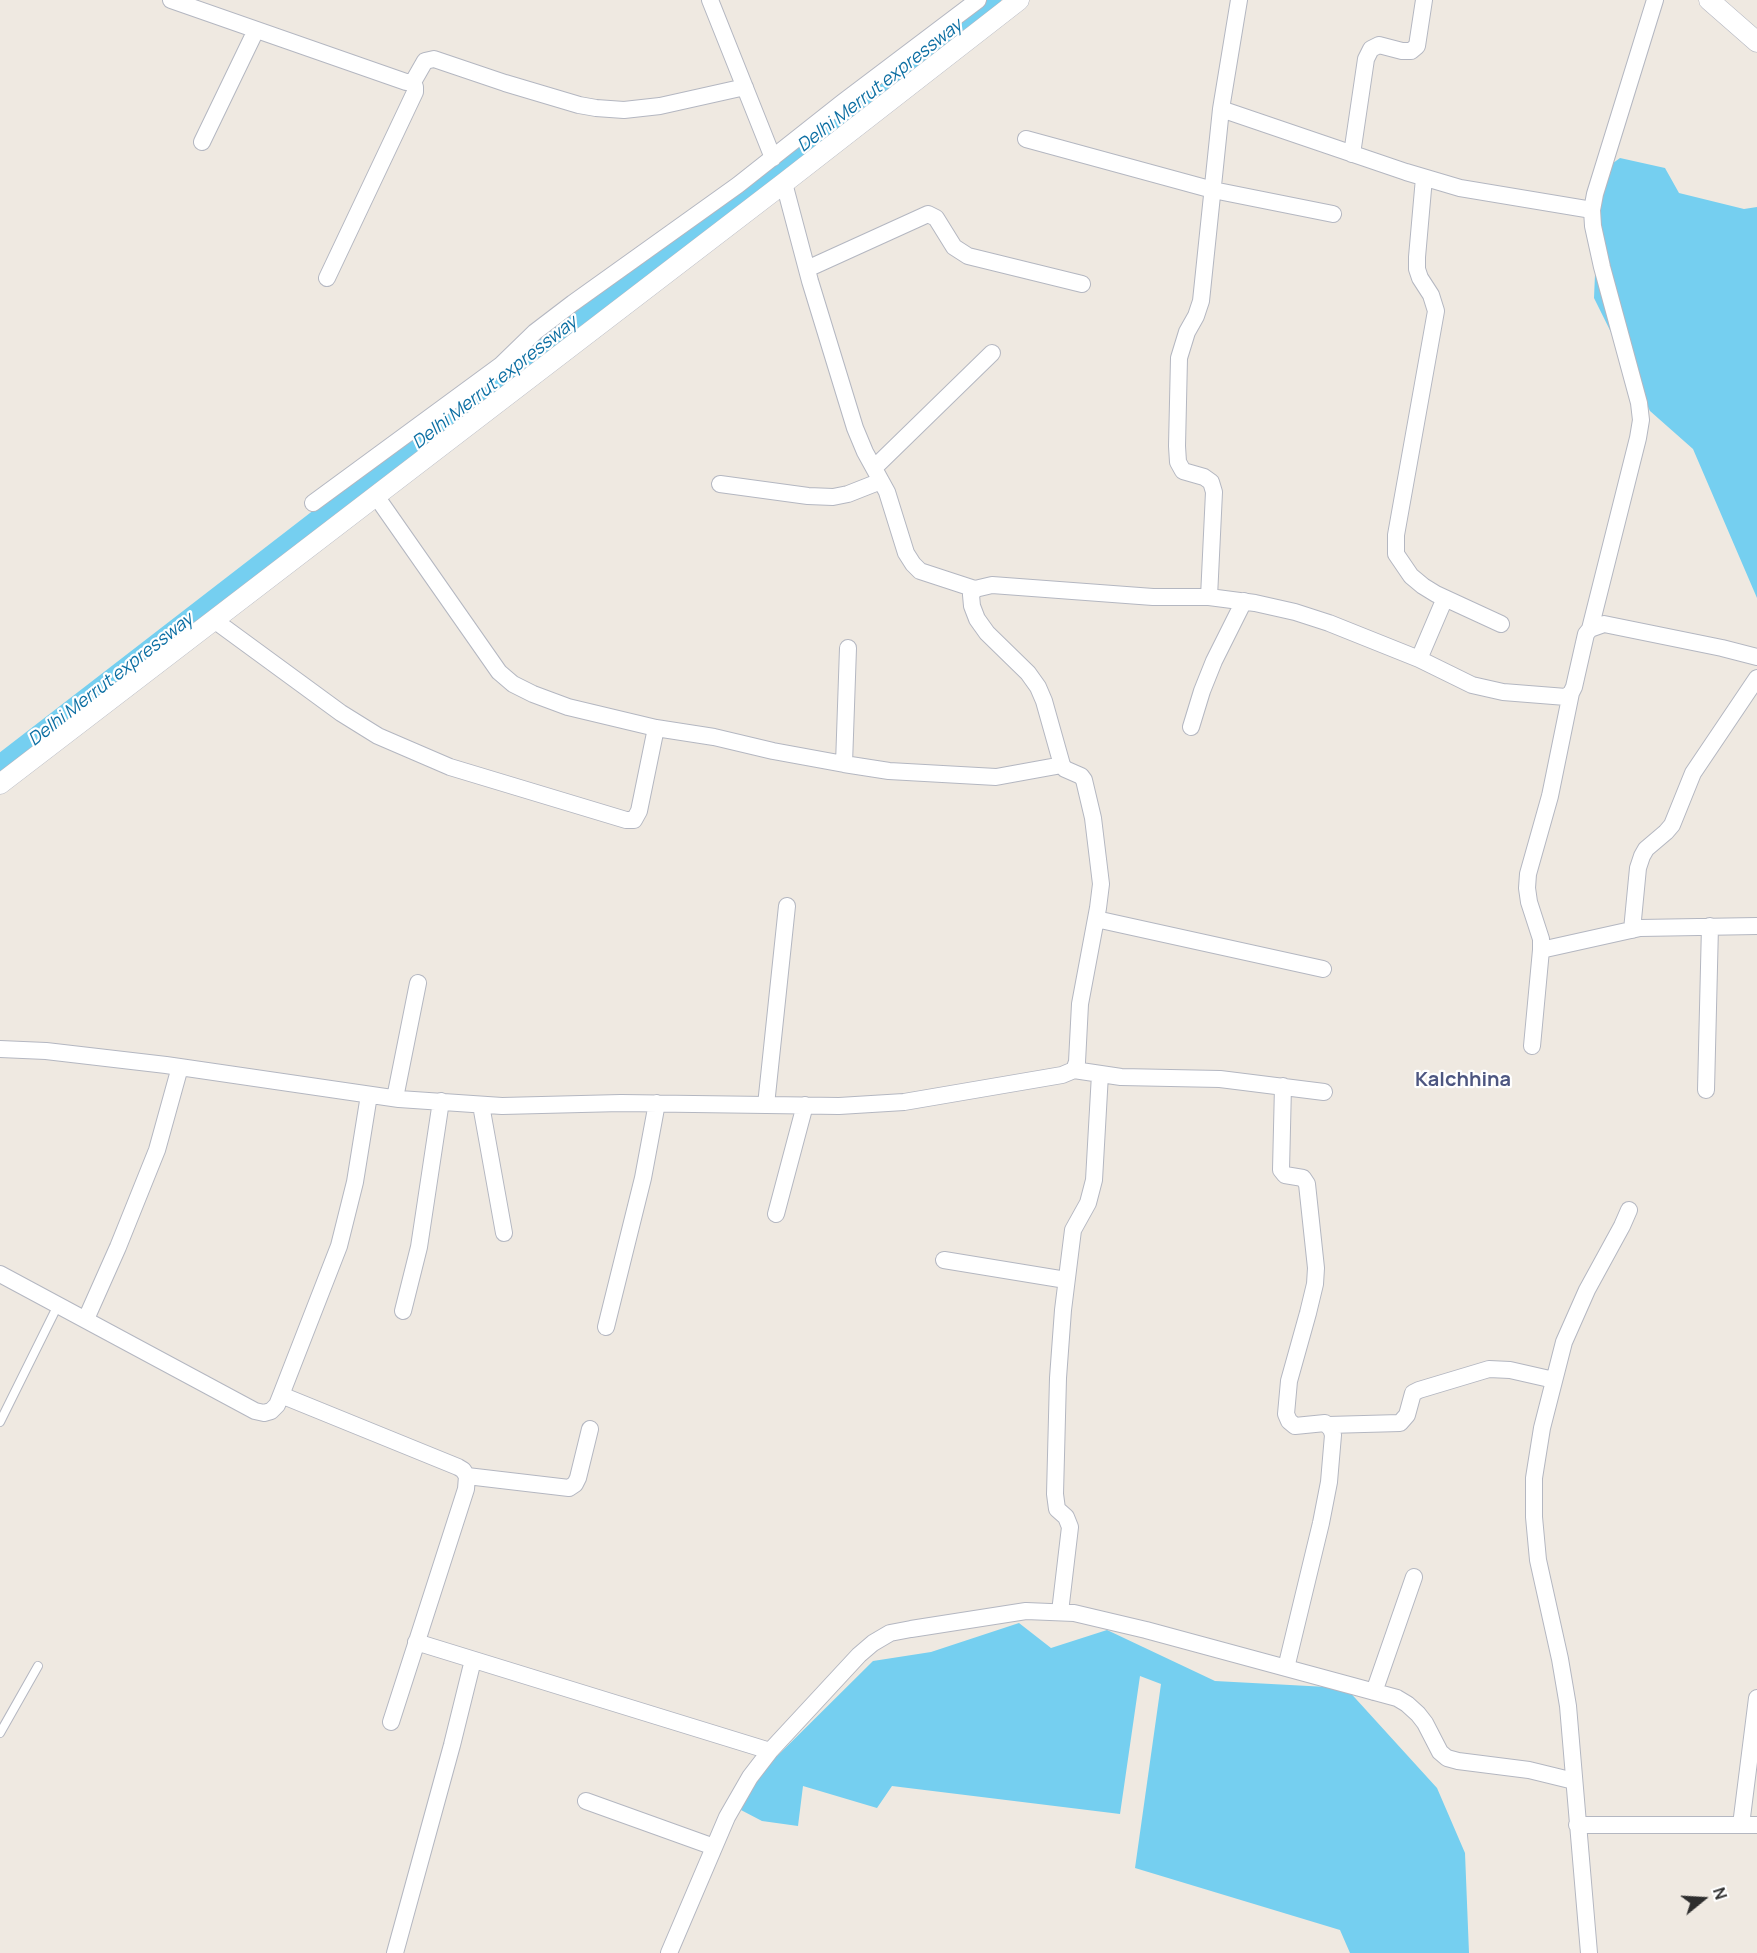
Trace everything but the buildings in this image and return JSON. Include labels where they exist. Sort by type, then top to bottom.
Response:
[{"type":"street","points":[[171,0],[406,82],[413,82]]},
{"type":"street","points":[[710,0],[773,158]]},
{"type":"street","points":[[313,503],[501,364],[573,303],[738,185],[978,0]]},
{"type":"street","points":[[0,784],[1019,0]]},
{"type":"street","points":[[1209,597],[1214,492],[1210,482],[1204,477],[1183,471],[1178,462],[1179,358],[1187,332],[1201,301],[1221,109],[1239,0]]},
{"type":"street","points":[[1352,154],[1366,59],[1371,49],[1379,45],[1402,51],[1411,51],[1417,46],[1424,0]]},
{"type":"street","points":[[1532,1046],[1541,939],[1529,902],[1527,874],[1550,796],[1571,693],[1586,634],[1590,628],[1641,420],[1640,403],[1602,267],[1592,210],[1655,0]]},
{"type":"street","points":[[1709,0],[1757,42]]},
{"type":"street","points":[[202,142],[256,30]]},
{"type":"street","points":[[327,278],[415,92],[413,82],[425,61],[434,59],[505,83],[596,108],[624,110],[660,106],[745,87]]},
{"type":"street","points":[[1221,109],[1424,178],[1460,188],[1592,210]]},
{"type":"street","points":[[1026,139],[1213,190],[1333,214]]},
{"type":"street","points":[[1424,178],[1417,257],[1420,278],[1431,295],[1436,311],[1395,546],[1396,554],[1411,576],[1423,586],[1501,624]]},
{"type":"street","points":[[784,183],[807,269],[855,428],[893,509],[906,553],[920,571],[975,589],[992,585],[1244,601],[1295,612],[1329,623],[1419,659],[1472,685],[1503,692],[1557,697],[1566,697],[1571,693]]},
{"type":"street","points":[[807,269],[928,214],[936,218],[948,239],[960,252],[968,256],[1082,284]]},
{"type":"street","points":[[720,484],[808,496],[833,497],[848,494],[878,475],[992,353]]},
{"type":"street","points":[[376,496],[499,672],[513,684],[568,707],[656,728],[889,771],[996,777],[1062,765]]},
{"type":"street","points":[[975,589],[971,595],[977,619],[987,633],[1028,673],[1038,687],[1044,700],[1062,765],[1065,769],[1081,776],[1086,787],[1093,819],[1101,884],[1080,1004],[1078,1054],[1074,1070]]},
{"type":"street","points":[[1419,659],[1445,598]]},
{"type":"street","points":[[1191,727],[1214,661],[1244,601]]},
{"type":"street","points":[[214,620],[342,713],[378,736],[450,767],[626,820],[634,820],[639,811],[656,728]]},
{"type":"street","points":[[1590,628],[1596,625],[1613,625],[1757,657]]},
{"type":"street","points":[[844,764],[848,648]]},
{"type":"street","points":[[1632,930],[1638,868],[1642,856],[1646,849],[1672,825],[1693,773],[1757,678]]},
{"type":"street","points":[[766,1105],[787,906]]},
{"type":"street","points":[[1096,919],[1323,969]]},
{"type":"street","points":[[1541,950],[1649,927],[1757,926]]},
{"type":"street","points":[[1706,1090],[1710,927]]},
{"type":"street","points":[[395,1098],[418,983]]},
{"type":"street","points":[[0,1048],[46,1051],[180,1067],[369,1095],[481,1105],[657,1103],[839,1106],[904,1102],[1062,1075],[1074,1070],[1151,1079],[1220,1079],[1324,1092]]},
{"type":"street","points":[[86,1319],[157,1150],[180,1067]]},
{"type":"street","points":[[1060,1612],[1070,1527],[1066,1517],[1057,1509],[1055,1494],[1058,1378],[1066,1280],[1073,1230],[1088,1203],[1094,1180],[1100,1074]]},
{"type":"street","points":[[1283,1086],[1281,1170],[1285,1174],[1304,1178],[1307,1184],[1316,1268],[1315,1284],[1289,1381],[1286,1413],[1288,1421],[1295,1426],[1321,1422],[1328,1425],[1400,1423],[1407,1415],[1413,1393],[1419,1389],[1489,1369],[1510,1370],[1554,1380]]},
{"type":"street","points":[[0,1274],[255,1411],[264,1413],[271,1411],[277,1405],[339,1246],[355,1182],[369,1095]]},
{"type":"street","points":[[403,1311],[418,1247],[441,1101]]},
{"type":"street","points":[[606,1327],[643,1178],[657,1103]]},
{"type":"street","points":[[481,1105],[504,1233]]},
{"type":"street","points":[[776,1214],[805,1105]]},
{"type":"street","points":[[1589,1953],[1568,1706],[1538,1560],[1534,1517],[1534,1478],[1542,1428],[1564,1342],[1574,1317],[1629,1210]]},
{"type":"street","points":[[944,1260],[1066,1280]]},
{"type":"street","points":[[281,1395],[458,1467],[467,1476],[466,1490],[392,1722]]},
{"type":"street","points":[[1286,1668],[1329,1482],[1332,1434],[1328,1425]]},
{"type":"street","points":[[467,1476],[569,1488],[578,1478],[590,1429]]},
{"type":"street","points":[[1374,1692],[1413,1577]]},
{"type":"street","points":[[669,1953],[727,1817],[750,1777],[770,1751],[859,1655],[890,1633],[910,1629],[1026,1611],[1074,1613],[1146,1630],[1397,1698],[1418,1714],[1440,1752],[1447,1758],[1529,1770],[1574,1781]]},
{"type":"street","points":[[416,1642],[770,1751]]},
{"type":"street","points":[[395,1953],[473,1660]]},
{"type":"street","points":[[1577,1825],[1749,1825],[1757,1698]]},
{"type":"street","points":[[586,1800],[714,1847]]},
{"type":"lane","points":[[0,1422],[59,1305]]},
{"type":"lane","points":[[0,1733],[38,1666]]},
{"type":"water","points":[[1620,158],[1665,168],[1679,193],[1744,209],[1757,207],[1757,598],[1693,449],[1650,411],[1594,298],[1598,204],[1602,171]]},
{"type":"water","points":[[1019,1623],[1051,1648],[1107,1630],[1215,1681],[1346,1688],[1437,1788],[1465,1853],[1469,1953],[1350,1953],[1340,1930],[1135,1868],[1161,1684],[1140,1676],[1120,1814],[892,1786],[877,1808],[803,1786],[798,1826],[762,1821],[739,1809],[750,1783],[873,1661],[931,1652]]},
{"type":"waterway","name":"Delhi Merrut expressway","points":[[0,765],[991,0]]},
{"type":"district","name":"Kalchhina","points":[[1463,1080]]}]
